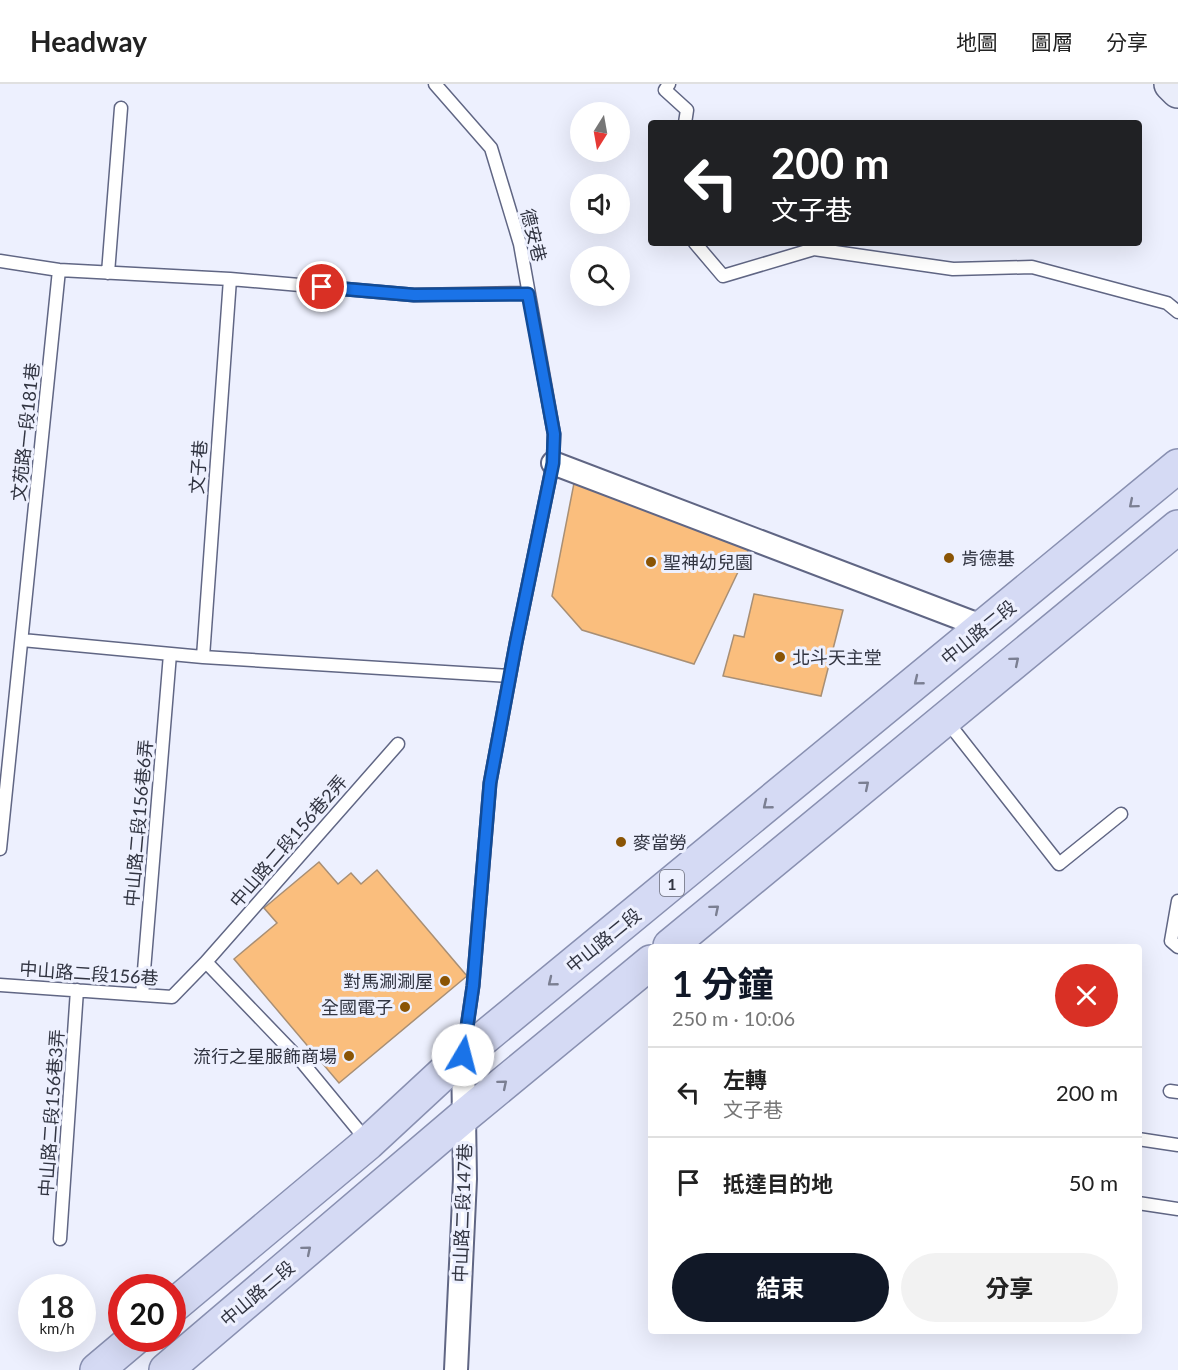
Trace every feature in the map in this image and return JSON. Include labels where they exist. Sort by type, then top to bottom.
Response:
[{"type":"main road","points":[[1171,84],[1178,91]]},
{"type":"main road","name":"中山路二段","points":[[186,1295],[368,1143],[463,1055],[1178,466]]},
{"type":"main road","points":[[671,944],[1178,527]]},
{"type":"main road","name":"中山路二段","points":[[166,1370],[463,1117],[648,964]]},
{"type":"main road","points":[[97,1370],[118,1352]]},
{"type":"street","points":[[553,463],[984,627]]},
{"type":"street","name":"中山路二段147巷","points":[[456,1370],[465,1179],[463,1055]]},
{"type":"lane","name":"德安巷","points":[[435,84],[491,148],[520,244],[554,434],[553,463],[490,783],[473,986],[463,1055]]},
{"type":"lane","points":[[669,84],[665,90],[687,110],[685,120]]},
{"type":"lane","points":[[108,273],[122,108]]},
{"type":"lane","points":[[698,246],[723,276],[814,249],[953,269],[1032,267],[1167,303],[1178,312]]},
{"type":"lane","points":[[0,261],[59,270],[230,279],[414,295],[528,294]]},
{"type":"lane","name":"文苑路一段181巷","points":[[0,849],[5,745],[22,640],[59,270]]},
{"type":"lane","name":"文子巷","points":[[202,657],[230,279]]},
{"type":"lane","points":[[22,640],[202,657],[510,676]]},
{"type":"lane","name":"中山路二段156巷6弄","points":[[142,995],[170,654]]},
{"type":"lane","points":[[945,719],[1059,864],[1121,814]]},
{"type":"lane","name":"中山路二段156巷2弄","points":[[206,962],[398,744]]},
{"type":"lane","points":[[1178,901],[1171,941],[1178,946]]},
{"type":"lane","points":[[206,962],[302,1062],[368,1143]]},
{"type":"lane","name":"中山路二段156巷","points":[[0,985],[172,997],[206,962]]},
{"type":"lane","name":"中山路二段156巷3弄","points":[[60,1239],[77,990]]},
{"type":"lane","points":[[1142,1140],[1178,1145]]},
{"type":"lane","points":[[1142,1204],[1178,1209]]},
{"type":"building","name":"聖神幼兒園","points":[[575,478],[749,549],[694,664],[582,630],[552,596]]},
{"type":"building","name":"北斗天主堂","points":[[754,594],[843,610],[821,696],[723,676],[734,635],[744,637]]},
{"type":"building","points":[[319,862],[338,884],[351,873],[361,884],[377,870],[467,976],[339,1083],[234,959],[277,923],[264,908]]},
{"type":"place","name":"肯德基","points":[[949,558]]},
{"type":"place","name":"聖神幼兒園","points":[[651,562]]},
{"type":"place","name":"北斗天主堂","points":[[780,657]]},
{"type":"place","name":"麥當勞","points":[[621,842]]},
{"type":"place","name":"對馬涮涮屋","points":[[445,981]]},
{"type":"place","name":"全國電子","points":[[405,1007]]},
{"type":"place","name":"流行之星服飾商場","points":[[349,1056]]},
{"type":"route","points":[[322,287],[414,295],[528,294],[554,434],[553,463],[490,783],[473,986],[463,1055]]}]
